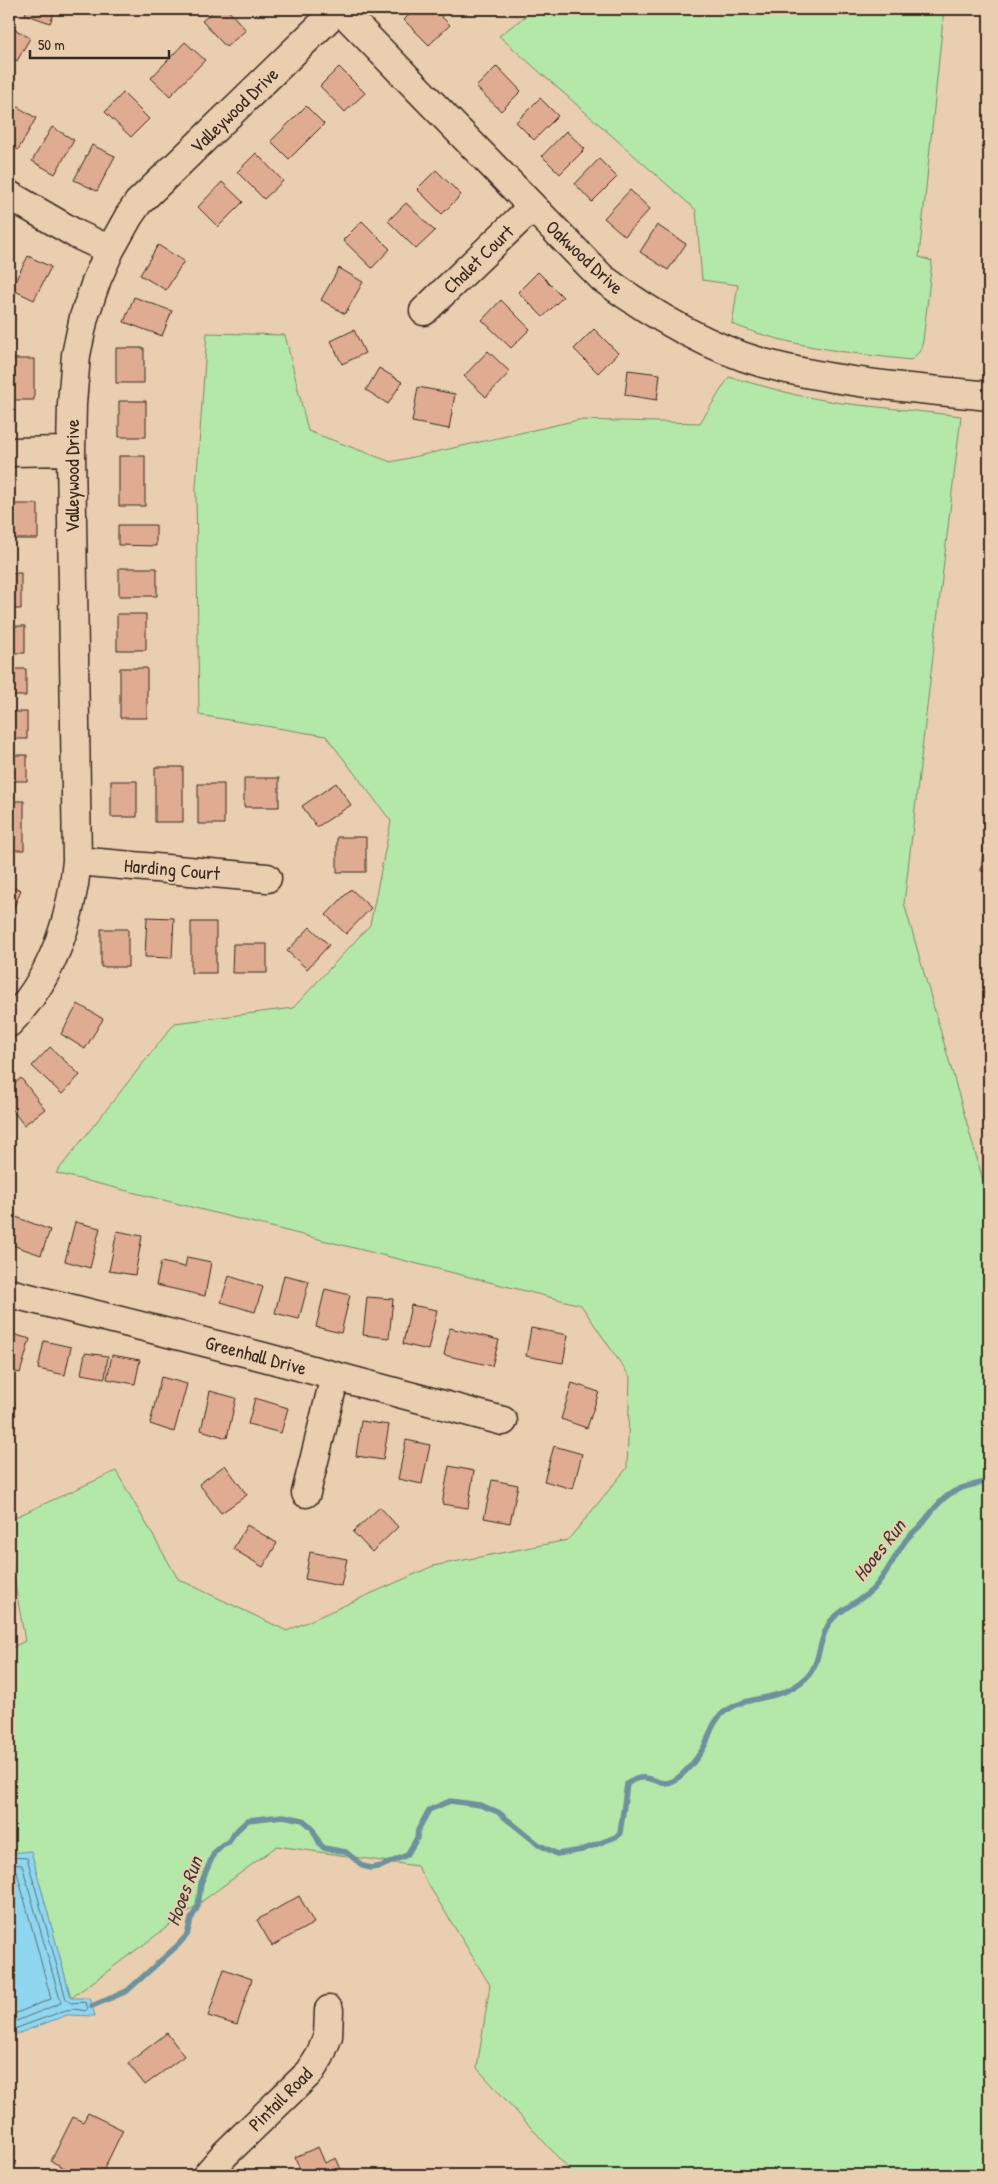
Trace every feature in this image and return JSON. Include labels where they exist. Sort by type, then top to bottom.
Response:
[{"type":"street","name":"Oakwood Drive","points":[[339,9],[602,278],[646,309],[678,328],[719,347],[762,362],[815,375],[989,396]]},
{"type":"street","name":"Valleywood Drive","points":[[9,1023],[41,982],[56,951],[68,919],[77,861],[71,451],[76,355],[84,317],[97,279],[110,250],[138,203],[339,9]]},
{"type":"street","points":[[9,196],[76,234],[110,250]]},
{"type":"street","name":"Chalet Court","points":[[424,312],[532,207]]},
{"type":"street","points":[[9,452],[71,451]]},
{"type":"street","name":"Harding Court","points":[[77,861],[267,878]]},
{"type":"street","name":"Greenhall Drive","points":[[9,1292],[503,1421]]},
{"type":"street","points":[[306,1493],[335,1376]]},
{"type":"street","name":"Pintail Road","points":[[207,2175],[238,2141],[310,2072],[320,2056],[328,2036],[330,2010]]},
{"type":"green space","points":[[535,9],[944,9],[919,257],[932,261],[923,341],[920,351],[911,360],[842,352],[798,344],[732,324],[738,285],[702,280],[696,210],[499,36]]},
{"type":"green space","points":[[207,333],[285,335],[308,431],[391,462],[578,420],[700,423],[729,377],[796,395],[841,403],[961,416],[904,903],[989,1201],[989,2175],[574,2175],[477,2068],[490,1985],[417,1866],[277,1846],[71,1998],[31,1852],[9,1853],[9,1649],[25,1641],[9,1549],[9,1520],[116,1471],[178,1579],[287,1631],[433,1566],[568,1540],[627,1468],[630,1377],[581,1305],[56,1173],[175,1023],[293,1008],[370,925],[391,821],[326,736],[199,715],[196,488]]},
{"type":"water","points":[[31,1851],[71,1998],[90,1998],[95,2016],[67,2015],[9,2037],[9,1853]]},
{"type":"building","points":[[27,9],[56,9],[50,23],[25,14]]},
{"type":"building","points":[[216,9],[227,9],[246,30],[226,47],[202,21]]},
{"type":"building","points":[[415,9],[434,9],[450,25],[429,45],[404,20]]},
{"type":"building","points":[[9,26],[30,38],[17,61],[9,56]]},
{"type":"building","points":[[185,42],[205,60],[170,96],[151,78]]},
{"type":"building","points":[[497,66],[521,91],[501,111],[476,87]]},
{"type":"building","points":[[339,67],[365,93],[345,112],[320,86]]},
{"type":"building","points":[[123,93],[149,119],[131,137],[105,112]]},
{"type":"building","points":[[540,98],[558,116],[534,140],[516,122]]},
{"type":"building","points":[[13,104],[36,118],[18,150],[9,144],[9,111]]},
{"type":"building","points":[[306,106],[324,124],[289,159],[271,141]]},
{"type":"building","points":[[52,127],[74,140],[55,174],[32,161]]},
{"type":"building","points":[[566,131],[585,149],[560,174],[542,156]]},
{"type":"building","points":[[92,145],[115,156],[97,191],[74,180]]},
{"type":"building","points":[[256,153],[283,181],[264,199],[237,172]]},
{"type":"building","points":[[599,159],[617,177],[592,202],[575,184]]},
{"type":"building","points":[[436,170],[461,195],[442,214],[417,189]]},
{"type":"building","points":[[222,182],[243,202],[218,227],[198,207]]},
{"type":"building","points":[[630,190],[650,209],[625,236],[604,218]]},
{"type":"building","points":[[406,203],[435,231],[416,249],[388,221]]},
{"type":"building","points":[[362,221],[390,249],[372,268],[343,240]]},
{"type":"building","points":[[657,225],[686,244],[668,270],[640,252]]},
{"type":"building","points":[[158,245],[184,261],[166,290],[140,275]]},
{"type":"building","points":[[28,256],[51,267],[34,300],[11,289]]},
{"type":"building","points":[[339,268],[363,282],[345,314],[321,300]]},
{"type":"building","points":[[538,272],[563,297],[543,317],[518,292]]},
{"type":"building","points":[[134,297],[172,311],[162,336],[124,322]]},
{"type":"building","points":[[501,300],[530,329],[511,348],[482,320]]},
{"type":"building","points":[[594,329],[618,353],[598,373],[574,349]]},
{"type":"building","points":[[354,330],[365,353],[342,364],[331,341]]},
{"type":"building","points":[[116,348],[144,348],[144,383],[116,383]]},
{"type":"building","points":[[488,351],[510,372],[486,397],[464,376]]},
{"type":"building","points":[[9,359],[34,359],[34,400],[9,400]]},
{"type":"building","points":[[379,368],[402,382],[388,404],[366,390]]},
{"type":"building","points":[[628,370],[660,374],[657,400],[625,395]]},
{"type":"building","points":[[418,387],[455,394],[449,429],[412,422]]},
{"type":"building","points":[[119,401],[146,401],[146,437],[119,437]]},
{"type":"building","points":[[119,456],[145,456],[145,506],[119,506]]},
{"type":"building","points":[[9,504],[38,504],[38,539],[9,539]]},
{"type":"building","points":[[118,525],[156,525],[156,546],[118,545]]},
{"type":"building","points":[[119,568],[157,568],[157,596],[119,596]]},
{"type":"building","points":[[9,573],[21,573],[21,609],[9,609]]},
{"type":"building","points":[[117,614],[146,614],[146,650],[117,650]]},
{"type":"building","points":[[9,626],[25,626],[25,653],[9,653]]},
{"type":"building","points":[[120,668],[147,668],[147,718],[120,718]]},
{"type":"building","points":[[9,669],[26,669],[26,696],[9,696]]},
{"type":"building","points":[[9,712],[27,712],[27,739],[9,739]]},
{"type":"building","points":[[9,755],[27,755],[27,781],[9,781]]},
{"type":"building","points":[[155,767],[183,767],[183,822],[155,822]]},
{"type":"building","points":[[244,778],[279,778],[279,807],[244,807]]},
{"type":"building","points":[[111,781],[137,781],[137,817],[111,817]]},
{"type":"building","points":[[336,783],[351,805],[317,827],[302,806]]},
{"type":"building","points":[[198,784],[224,784],[224,824],[198,824]]},
{"type":"building","points":[[989,786],[989,872],[981,871]]},
{"type":"building","points":[[9,801],[24,801],[24,850],[9,850]]},
{"type":"building","points":[[337,837],[366,837],[366,872],[337,872]]},
{"type":"building","points":[[9,885],[21,890],[9,919]]},
{"type":"building","points":[[351,889],[371,908],[346,934],[326,915]]},
{"type":"building","points":[[147,917],[174,918],[172,958],[145,957]]},
{"type":"building","points":[[191,922],[216,922],[216,973],[191,973]]},
{"type":"building","points":[[310,927],[329,945],[307,969],[287,951]]},
{"type":"building","points":[[101,929],[128,929],[128,967],[101,967]]},
{"type":"building","points":[[233,944],[267,944],[267,973],[232,973]]},
{"type":"building","points":[[78,1004],[103,1019],[85,1049],[61,1034]]},
{"type":"building","points":[[50,1047],[80,1075],[62,1094],[32,1066]]},
{"type":"building","points":[[21,1078],[45,1109],[24,1125],[9,1106],[9,1088]]},
{"type":"building","points":[[16,1217],[50,1230],[41,1255],[9,1244],[9,1237]]},
{"type":"building","points":[[75,1222],[100,1228],[90,1268],[65,1261]]},
{"type":"building","points":[[117,1231],[142,1236],[135,1275],[109,1271]]},
{"type":"building","points":[[187,1257],[211,1262],[205,1296],[156,1285],[161,1262],[185,1267]]},
{"type":"building","points":[[284,1275],[309,1281],[299,1319],[275,1313]]},
{"type":"building","points":[[229,1276],[263,1287],[255,1312],[221,1302]]},
{"type":"building","points":[[325,1289],[350,1295],[341,1333],[316,1327]]},
{"type":"building","points":[[367,1297],[393,1299],[389,1338],[363,1335]]},
{"type":"building","points":[[411,1305],[437,1310],[428,1350],[403,1344]]},
{"type":"building","points":[[450,1328],[499,1340],[492,1366],[444,1355]]},
{"type":"building","points":[[531,1328],[568,1335],[563,1363],[526,1356]]},
{"type":"building","points":[[9,1333],[30,1339],[20,1373],[9,1370]]},
{"type":"building","points":[[44,1341],[71,1347],[65,1375],[38,1369]]},
{"type":"building","points":[[85,1353],[108,1356],[105,1378],[81,1374]]},
{"type":"building","points":[[112,1355],[140,1360],[135,1384],[107,1379]]},
{"type":"building","points":[[161,1377],[187,1384],[174,1432],[150,1424]]},
{"type":"building","points":[[572,1383],[599,1392],[587,1428],[561,1419]]},
{"type":"building","points":[[210,1391],[236,1398],[227,1438],[201,1430]]},
{"type":"building","points":[[255,1398],[288,1408],[281,1433],[248,1424]]},
{"type":"building","points":[[361,1421],[389,1425],[383,1460],[356,1456]]},
{"type":"building","points":[[406,1440],[430,1445],[422,1484],[398,1479]]},
{"type":"building","points":[[554,1446],[582,1454],[573,1489],[544,1481]]},
{"type":"building","points":[[225,1465],[247,1495],[221,1513],[199,1484]]},
{"type":"building","points":[[449,1466],[474,1471],[468,1508],[442,1504]]},
{"type":"building","points":[[492,1480],[518,1485],[510,1523],[484,1518]]},
{"type":"building","points":[[380,1507],[398,1527],[372,1552],[353,1532]]},
{"type":"building","points":[[247,1525],[277,1543],[263,1567],[233,1549]]},
{"type":"building","points":[[310,1552],[347,1559],[341,1586],[305,1579]]},
{"type":"building","points":[[299,1896],[314,1923],[272,1946],[257,1920]]},
{"type":"building","points":[[224,1969],[252,1979],[237,2025],[208,2016]]},
{"type":"building","points":[[167,2033],[184,2056],[145,2085],[128,2063]]},
{"type":"building","points":[[88,2113],[123,2130],[101,2175],[78,2175],[51,2161],[73,2117],[83,2122]]},
{"type":"building","points":[[318,2147],[325,2163],[336,2158],[343,2174],[302,2175],[295,2157]]},
{"type":"waterway","name":"Hooes Run","points":[[92,2006],[127,1991],[187,1935],[191,1919],[198,1906],[201,1883],[214,1853],[222,1845],[229,1842],[233,1834],[248,1820],[283,1816],[303,1820],[312,1828],[324,1848],[346,1852],[363,1866],[371,1868],[382,1866],[407,1855],[417,1838],[418,1830],[429,1810],[450,1801],[480,1805],[498,1812],[538,1844],[557,1854],[582,1850],[618,1836],[627,1784],[641,1778],[662,1783],[673,1781],[683,1774],[697,1758],[714,1724],[723,1713],[736,1705],[786,1691],[807,1677],[815,1665],[823,1636],[830,1622],[839,1613],[877,1585],[909,1536],[937,1505],[945,1497],[956,1491],[989,1480]]}]
